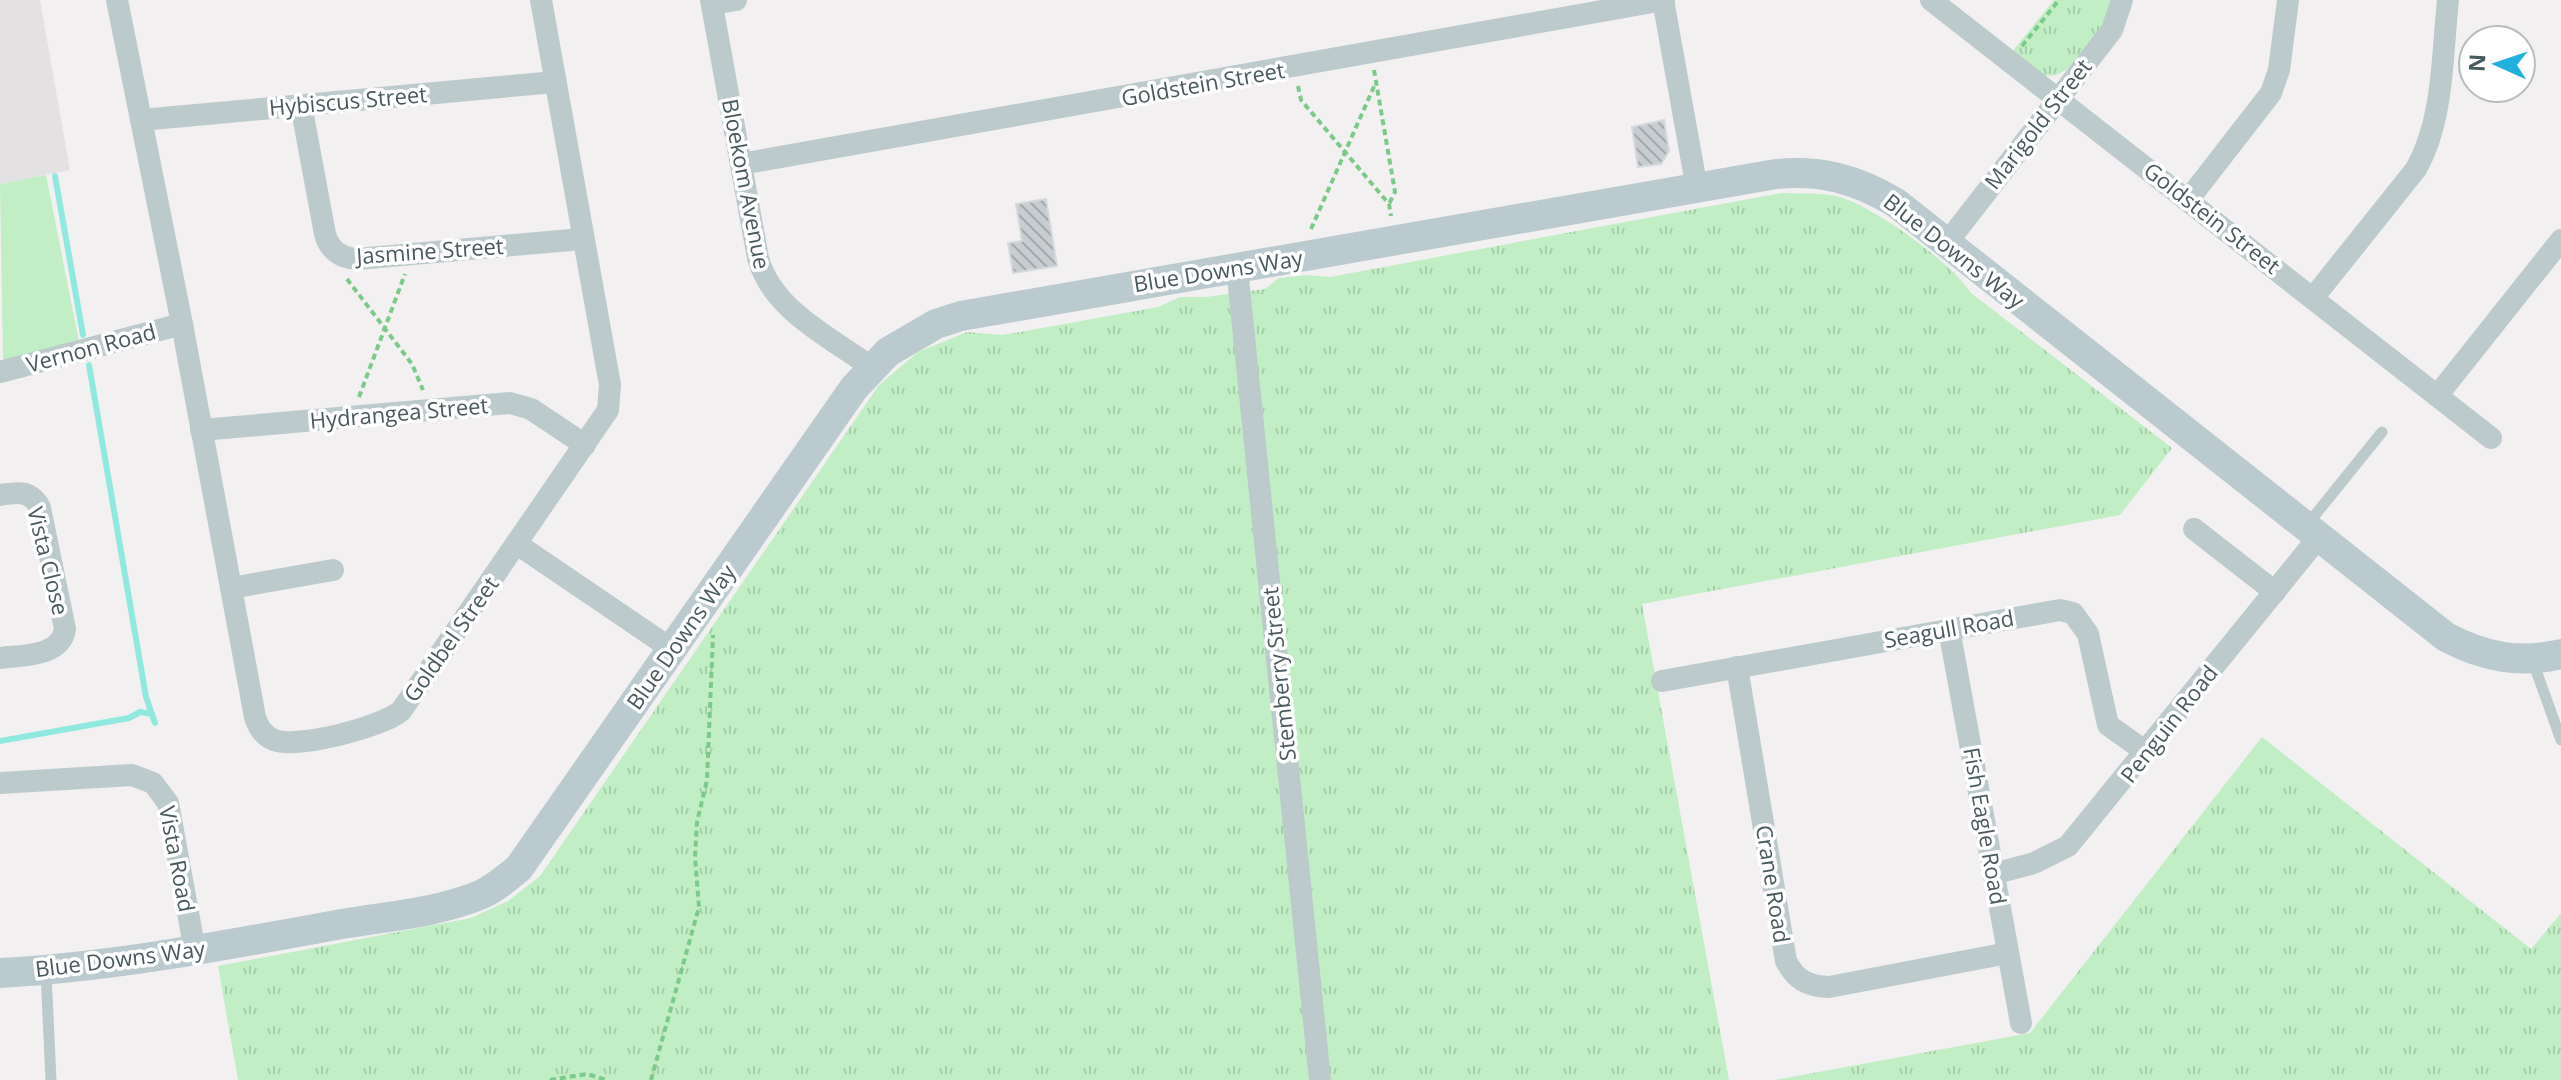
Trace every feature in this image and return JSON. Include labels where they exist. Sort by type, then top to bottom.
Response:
[{"type":"street","name":"Goldbel Street","points":[[117,0],[257,724],[274,740],[290,742],[376,726],[401,711],[608,410],[611,394],[541,0]]},
{"type":"street","points":[[711,2],[736,0]]},
{"type":"street","points":[[1664,0],[1697,189]]},
{"type":"street","name":"Goldstein Street","points":[[741,164],[1664,0]]},
{"type":"street","name":"Goldstein Street","points":[[1931,0],[2491,438]]},
{"type":"street","name":"Marigold Street","points":[[1946,244],[2112,30],[2122,0]]},
{"type":"street","points":[[2188,200],[2271,93],[2279,70],[2288,0]]},
{"type":"street","points":[[2313,298],[2427,151],[2433,128],[2448,0]]},
{"type":"street","name":"Bloekom Avenue","points":[[711,2],[758,258],[773,292],[871,367]]},
{"type":"street","name":"Hybiscus Street","points":[[141,120],[555,82]]},
{"type":"street","name":"Jasmine Street","points":[[301,105],[326,240],[334,251],[350,258],[582,239]]},
{"type":"street","name":"Blue Downs Way","points":[[0,973],[195,951],[418,910],[479,895],[501,883],[519,868],[871,367],[911,337],[961,316],[1788,173],[1836,176],[1872,188],[2446,637],[2481,653],[2546,656]]},
{"type":"street","points":[[2437,396],[2561,240]]},
{"type":"street","name":"Stemberry Street","points":[[1237,268],[1320,1080]]},
{"type":"street","name":"Vernon Road","points":[[0,372],[182,324]]},
{"type":"street","name":"Hydrangea Street","points":[[201,430],[518,404],[585,445]]},
{"type":"street","name":"Vista Close","points":[[0,495],[23,492],[31,496],[40,508],[65,629],[61,641],[50,650],[0,658]]},
{"type":"street","points":[[2194,529],[2275,592]]},
{"type":"street","name":"Penguin Road","points":[[1993,874],[2034,863],[2068,846],[2275,592],[2312,532]]},
{"type":"street","points":[[517,544],[673,650]]},
{"type":"street","points":[[231,588],[333,570]]},
{"type":"street","name":"Seagull Road","points":[[1662,681],[2048,611],[2073,613],[2088,634],[2108,725],[2146,752]]},
{"type":"street","name":"Fish Eagle Road","points":[[1949,629],[2021,1023]]},
{"type":"street","name":"Crane Road","points":[[1737,667],[1786,961],[1793,974],[1804,983],[1829,987],[2008,953]]},
{"type":"street","name":"Vista Road","points":[[0,783],[132,775],[153,783],[168,803],[195,951]]},
{"type":"lane","points":[[2312,532],[2382,432]]},
{"type":"lane","points":[[2546,656],[2561,740]]},
{"type":"lane","points":[[45,970],[51,1080]]},
{"type":"path","points":[[2012,61],[2059,0]]},
{"type":"path","points":[[1370,53],[1395,192],[1389,204]]},
{"type":"path","points":[[1295,67],[1301,100],[1389,204],[1392,227]]},
{"type":"path","points":[[1313,241],[1311,224],[1376,82]]},
{"type":"path","points":[[350,418],[415,253]]},
{"type":"path","points":[[350,258],[347,279],[412,364],[432,410]]},
{"type":"path","points":[[651,1080],[699,907],[695,857],[697,822],[707,780],[714,632]]},
{"type":"path","points":[[550,1080],[587,1074],[607,1080]]},
{"type":"shaded area","points":[[0,0],[40,0],[70,170],[0,184]]},
{"type":"green space","points":[[2054,0],[2113,0],[2096,36],[2077,61],[2055,75],[2043,75],[2011,53]]},
{"type":"green space","points":[[46,175],[79,342],[10,360],[3,359],[0,184]]},
{"type":"green space","points":[[1781,193],[1836,196],[1858,204],[1894,225],[1948,267],[1971,293],[2172,448],[2120,515],[1642,604],[1729,1080],[238,1080],[218,966],[471,918],[508,901],[540,876],[879,385],[918,352],[967,332],[1003,335],[1158,307],[1180,297],[1206,297],[1265,289],[1279,278],[1307,275],[1330,277]]},
{"type":"green space","points":[[2262,737],[2531,949],[2561,913],[2561,1080],[1775,1080],[2030,1033]]},
{"type":"building","points":[[1664,120],[1669,151],[1661,164],[1638,167],[1632,127]]},
{"type":"building","points":[[1046,199],[1057,266],[1013,273],[1008,243],[1022,241],[1016,204]]},
{"type":"waterway","points":[[55,176],[83,335]]},
{"type":"waterway","points":[[89,365],[146,697],[155,723]]},
{"type":"waterway","points":[[0,741],[129,718],[140,712],[152,714]]}]
